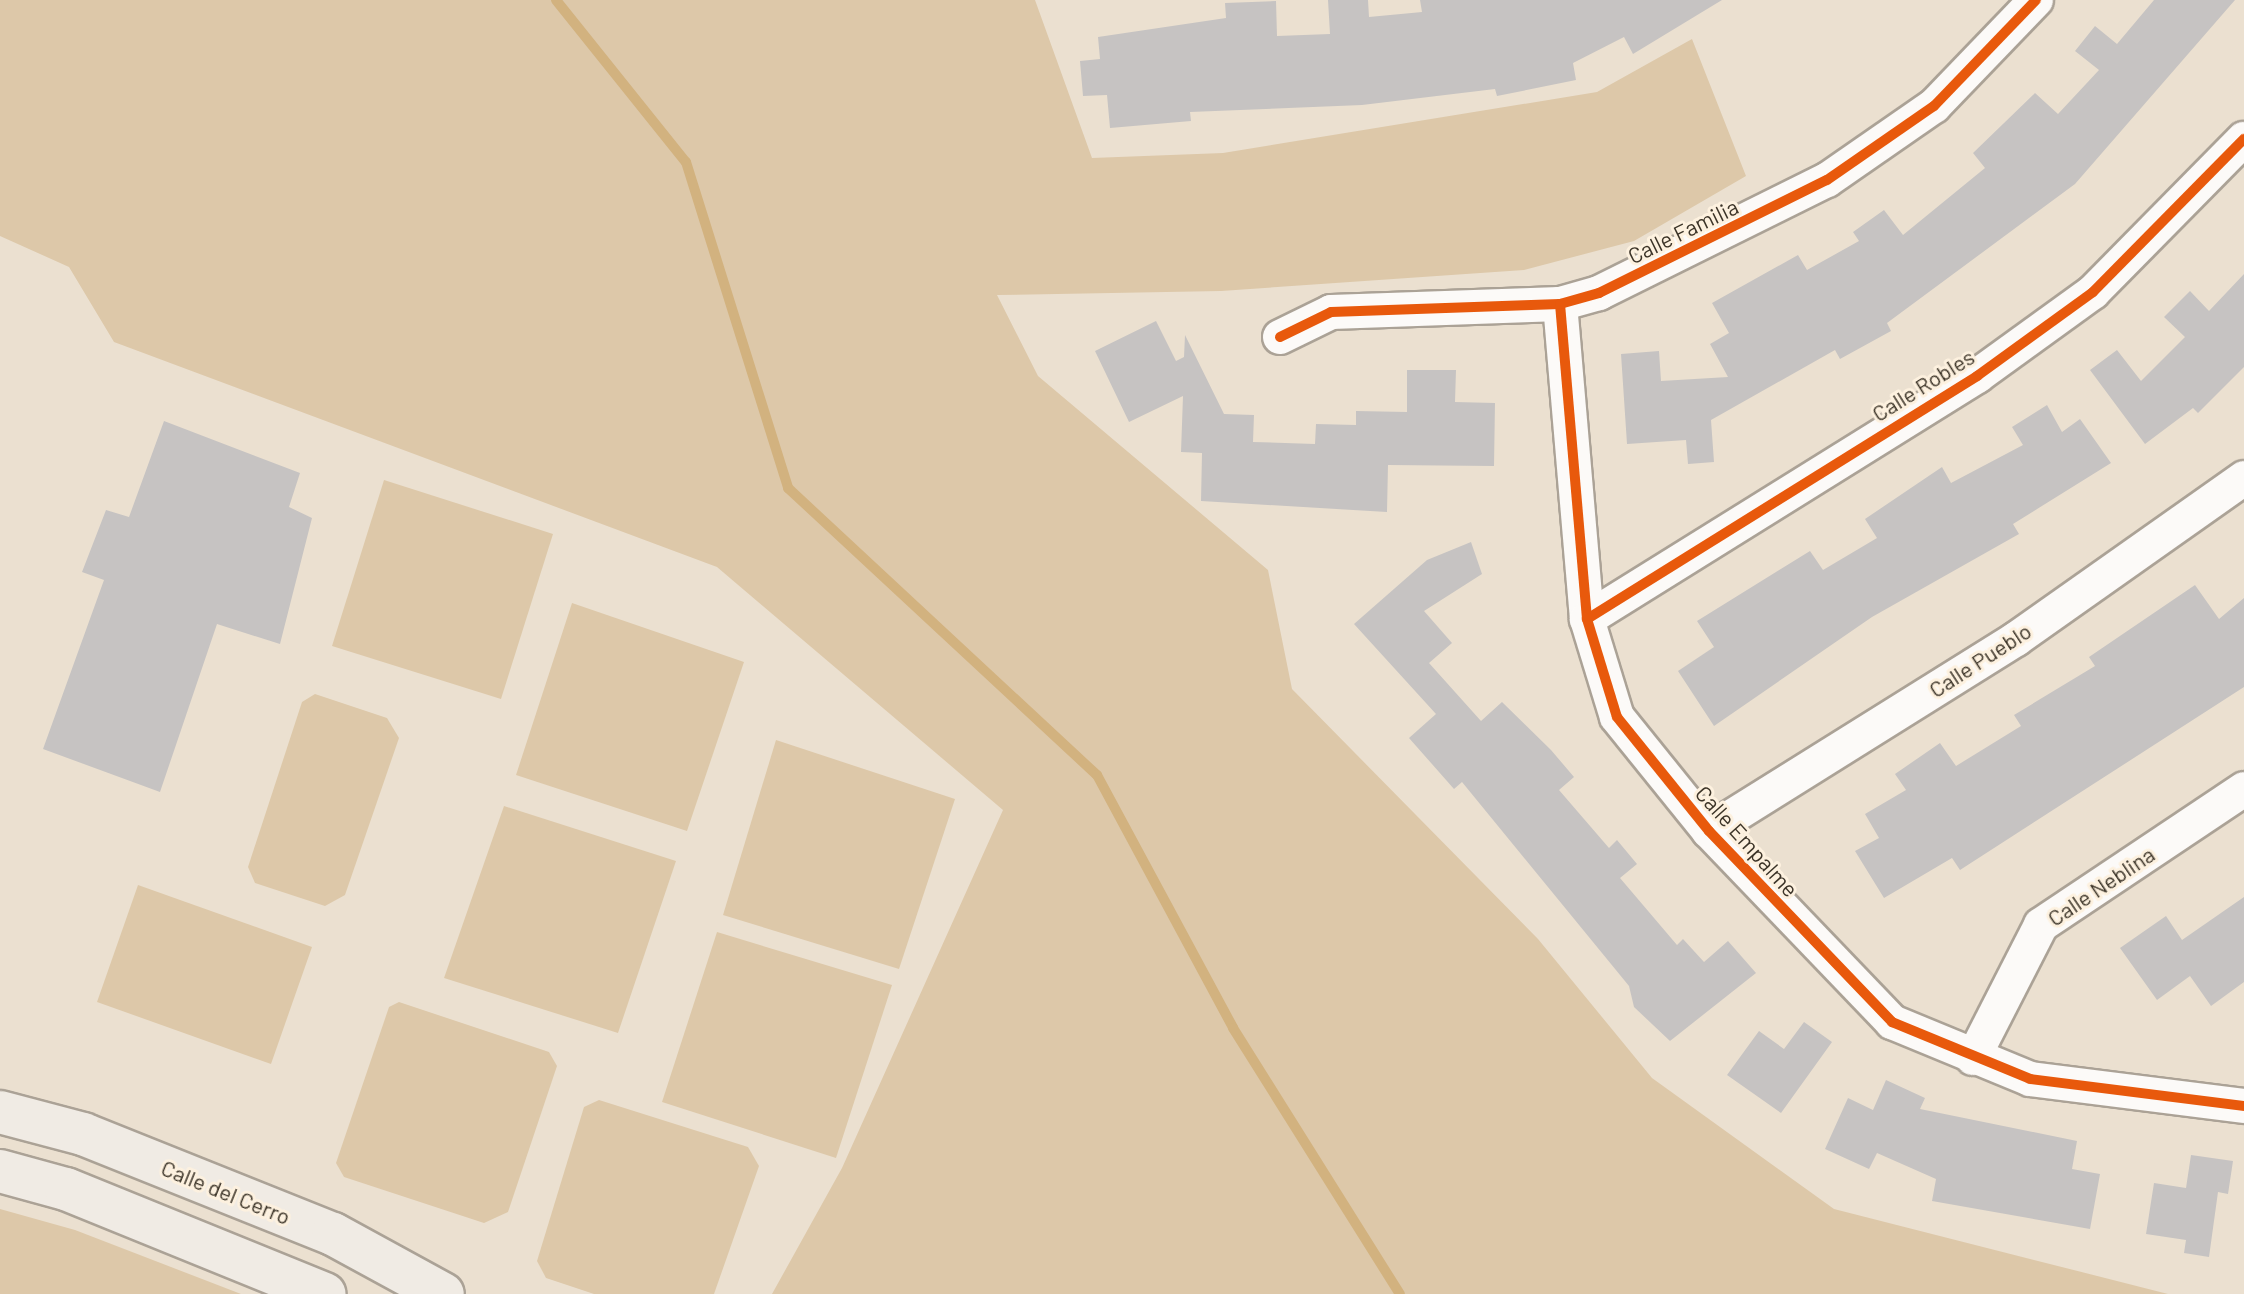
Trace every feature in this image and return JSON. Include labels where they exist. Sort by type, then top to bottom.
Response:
[{"type":"main road","name":"Calle del Cerro","points":[[0,1112],[83,1134],[333,1234],[443,1294]]},
{"type":"main road","points":[[0,1171],[66,1189],[325,1294]]},
{"type":"street","name":"Calle Familia","points":[[1280,337],[1331,312],[1560,304],[1699,247],[1827,180],[1934,106],[2036,0]]},
{"type":"street","name":"Calle Robles","points":[[1587,619],[1977,376],[2093,292],[2244,139]]},
{"type":"street","name":"Calle Empalme","points":[[1560,304],[1587,619],[1617,717],[1709,831],[1892,1022],[2030,1079],[2244,1106]]},
{"type":"street","name":"Calle Pueblo","points":[[1709,831],[2016,639],[2244,478]]},
{"type":"street","name":"Calle Neblina","points":[[1973,1058],[2041,925],[2244,789]]},
{"type":"shaded area","points":[[0,0],[1035,0],[1092,158],[1223,153],[1597,92],[1692,39],[1746,176],[1634,241],[1524,270],[1221,291],[997,295],[1038,376],[1268,570],[1292,689],[1538,939],[1652,1078],[1834,1209],[2168,1294],[772,1294],[842,1168],[1003,810],[717,567],[114,342],[69,267],[0,236]]},
{"type":"shaded area","points":[[384,480],[553,534],[501,699],[332,646]]},
{"type":"shaded area","points":[[572,603],[744,662],[687,831],[516,775]]},
{"type":"shaded area","points":[[315,694],[387,718],[399,738],[345,895],[325,906],[255,883],[248,867],[302,702]]},
{"type":"shaded area","points":[[776,740],[955,799],[899,969],[723,915]]},
{"type":"shaded area","points":[[504,806],[676,861],[618,1033],[444,978]]},
{"type":"shaded area","points":[[138,885],[312,947],[271,1064],[97,1002]]},
{"type":"shaded area","points":[[717,932],[892,985],[836,1158],[662,1102]]},
{"type":"shaded area","points":[[399,1002],[549,1052],[557,1066],[508,1212],[484,1223],[344,1177],[336,1163],[389,1007]]},
{"type":"shaded area","points":[[599,1100],[748,1147],[759,1166],[714,1294],[594,1294],[546,1278],[537,1261],[584,1107]]},
{"type":"shaded area","points":[[0,1209],[75,1230],[241,1294],[0,1294]]},
{"type":"building","points":[[1328,0],[1368,0],[1369,17],[1422,12],[1420,0],[1722,0],[1633,54],[1624,37],[1573,63],[1576,80],[1497,96],[1495,89],[1362,105],[1190,112],[1191,121],[1110,128],[1107,95],[1083,96],[1080,61],[1100,59],[1098,37],[1226,18],[1225,3],[1276,1],[1277,36],[1330,34]]},
{"type":"building","points":[[2154,0],[2235,0],[2075,184],[1887,323],[1891,331],[1840,359],[1835,350],[1711,420],[1714,462],[1688,464],[1686,440],[1627,444],[1621,354],[1659,351],[1661,381],[1728,377],[1710,344],[1729,333],[1712,303],[1798,255],[1807,270],[1859,241],[1853,232],[1884,210],[1903,235],[1985,168],[1973,153],[2035,93],[2058,114],[2099,70],[2075,51],[2095,26],[2117,44]]},
{"type":"building","points":[[2244,274],[2244,367],[2198,413],[2193,408],[2145,444],[2090,370],[2117,350],[2141,381],[2185,337],[2164,317],[2190,291],[2209,311]]},
{"type":"building","points":[[1156,321],[1176,361],[1184,357],[1185,335],[1224,414],[1254,415],[1253,442],[1315,444],[1316,424],[1356,425],[1356,411],[1407,412],[1407,370],[1456,370],[1455,402],[1495,403],[1494,466],[1388,465],[1387,512],[1201,501],[1202,453],[1181,452],[1183,396],[1129,422],[1095,351]]},
{"type":"building","points":[[2047,405],[2062,432],[2080,419],[2111,463],[2013,524],[2019,534],[1872,617],[1714,726],[1678,671],[1714,647],[1697,621],[1810,551],[1823,570],[1877,538],[1865,519],[1942,467],[1951,483],[2023,445],[2012,427]]},
{"type":"building","points":[[164,421],[300,473],[289,507],[312,518],[280,644],[217,624],[160,792],[43,749],[104,580],[82,572],[106,510],[129,517]]},
{"type":"building","points":[[1471,542],[1482,574],[1424,611],[1452,643],[1429,663],[1481,721],[1502,702],[1551,750],[1574,777],[1559,790],[1609,848],[1617,840],[1637,864],[1620,878],[1677,945],[1683,939],[1704,962],[1728,941],[1756,973],[1670,1041],[1634,1007],[1629,986],[1462,782],[1454,789],[1409,738],[1436,714],[1354,624],[1427,560]]},
{"type":"building","points":[[2195,585],[2219,619],[2244,598],[2244,687],[1960,870],[1952,858],[1884,898],[1855,851],[1879,838],[1865,814],[1906,790],[1895,774],[1940,743],[1956,766],[2021,726],[2014,715],[2095,666],[2089,657]]},
{"type":"building","points":[[2244,897],[2244,982],[2211,1006],[2190,976],[2157,1000],[2120,948],[2166,916],[2182,940]]},
{"type":"building","points":[[1804,1022],[1832,1042],[1781,1113],[1727,1075],[1759,1031],[1784,1049]]},
{"type":"building","points":[[1886,1080],[1925,1098],[1920,1109],[2077,1141],[2072,1169],[2100,1174],[2090,1229],[1932,1201],[1936,1179],[1877,1153],[1869,1169],[1825,1149],[1848,1098],[1873,1110]]},
{"type":"building","points":[[2191,1155],[2233,1161],[2228,1194],[2218,1192],[2209,1257],[2184,1253],[2186,1240],[2146,1234],[2154,1183],[2186,1188]]},
{"type":"waterway","points":[[556,0],[686,162],[788,488],[1097,775],[1233,1028],[1400,1294]]},
{"type":"cycle path","points":[[1280,337],[1331,312],[1560,304],[1599,293],[1827,180],[1934,106],[2036,0]]},
{"type":"cycle path","points":[[1587,619],[1977,376],[2093,292],[2244,139]]},
{"type":"cycle path","points":[[1560,304],[1587,619],[1617,717],[1709,831],[1892,1022],[2030,1079],[2244,1106]]}]
